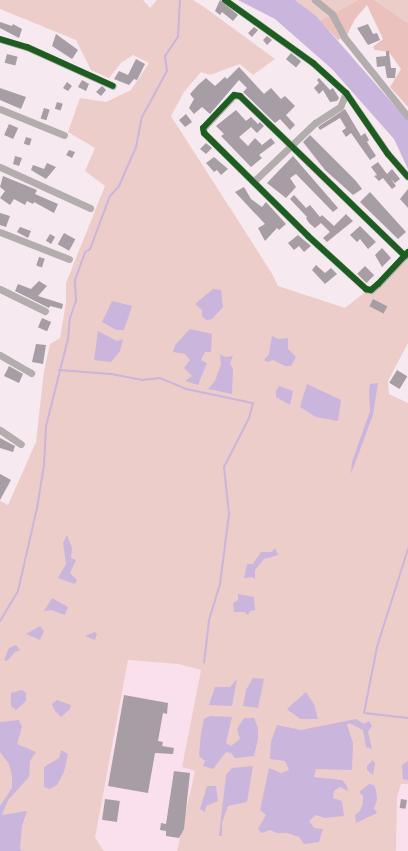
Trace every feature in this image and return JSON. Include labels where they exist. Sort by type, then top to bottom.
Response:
[{"type":"street","points":[[225,0],[314,63],[346,93],[388,154],[408,177]]},
{"type":"street","points":[[315,0],[332,14],[344,37],[408,117]]},
{"type":"street","points":[[0,39],[28,48],[113,86]]},
{"type":"street","points":[[254,181],[291,144],[315,123],[340,107],[346,93]]},
{"type":"street","points":[[234,95],[240,96],[291,144],[406,254],[371,290],[366,289],[308,236],[209,138],[203,128],[234,95]]},
{"type":"street","points":[[0,109],[64,135]]},
{"type":"street","points":[[0,167],[90,208]]},
{"type":"street","points":[[0,232],[69,259]]},
{"type":"street","points":[[0,290],[45,311]]},
{"type":"street","points":[[0,355],[31,373]]},
{"type":"street","points":[[0,430],[21,444]]},
{"type":"shaded area","points":[[0,0],[143,0],[150,8],[157,0],[193,0],[275,59],[253,75],[240,64],[210,75],[201,72],[184,92],[171,116],[271,272],[278,286],[345,308],[408,258],[408,343],[388,381],[389,394],[408,403],[408,784],[401,784],[397,797],[396,851],[177,851],[195,771],[182,767],[201,670],[178,664],[128,660],[95,838],[104,851],[0,851],[0,501],[8,505],[36,442],[44,371],[50,344],[60,338],[66,302],[66,283],[105,186],[85,171],[95,148],[68,132],[80,98],[106,102],[131,90],[149,63],[133,55],[121,63],[109,78],[91,70],[76,40],[0,9]]},
{"type":"shaded area","points":[[238,0],[295,0],[316,16],[408,121],[408,169],[394,139],[332,69],[275,19]]},
{"type":"shaded area","points":[[295,0],[358,0],[320,21]]},
{"type":"shaded area","points":[[358,0],[374,0],[408,23],[408,107],[390,87],[401,69],[389,52],[375,50],[373,47],[383,39],[367,5],[355,19],[347,35],[338,40],[320,21]]},
{"type":"shaded area","points":[[374,0],[408,0],[408,23]]},
{"type":"shaded area","points":[[213,289],[221,290],[223,307],[212,319],[206,320],[202,316],[202,310],[195,304]]},
{"type":"shaded area","points":[[112,301],[132,306],[124,330],[116,330],[102,322]]},
{"type":"shaded area","points":[[190,329],[212,334],[211,352],[205,352],[201,360],[207,363],[198,385],[185,381],[192,376],[184,368],[190,360],[185,354],[173,352],[175,345]]},
{"type":"shaded area","points":[[98,331],[117,341],[123,339],[120,351],[111,362],[94,360]]},
{"type":"shaded area","points":[[272,336],[278,339],[288,338],[288,349],[296,357],[291,366],[285,366],[273,360],[267,362],[264,360],[269,354]]},
{"type":"shaded area","points":[[220,354],[225,357],[233,356],[230,363],[233,369],[232,394],[208,389],[215,381],[221,364]]},
{"type":"shaded area","points":[[378,383],[373,415],[351,474],[352,462],[370,411],[370,384]]},
{"type":"shaded area","points":[[307,384],[341,400],[338,421],[316,417],[300,407]]},
{"type":"shaded area","points":[[279,386],[293,391],[290,405],[276,397],[276,391]]},
{"type":"shaded area","points":[[67,535],[72,548],[71,558],[76,560],[70,573],[77,580],[75,584],[58,578],[66,564],[63,543]]},
{"type":"shaded area","points":[[275,548],[278,555],[264,559],[255,570],[255,579],[252,577],[244,578],[247,564],[253,564],[261,552],[272,552]]},
{"type":"shaded area","points":[[238,594],[254,597],[255,610],[250,611],[248,615],[245,612],[234,612],[233,603],[238,600]]},
{"type":"shaded area","points":[[52,598],[68,607],[65,615],[51,610],[44,611]]},
{"type":"shaded area","points":[[40,626],[44,631],[40,640],[26,634]]},
{"type":"shaded area","points":[[95,632],[97,634],[95,640],[85,636]]},
{"type":"shaded area","points":[[16,645],[20,650],[15,652],[7,661],[4,660],[9,648]]},
{"type":"shaded area","points":[[128,660],[178,664],[201,670],[182,767],[195,771],[177,851],[104,851],[95,838]]},
{"type":"shaded area","points":[[253,678],[264,679],[258,708],[243,706],[246,690]]},
{"type":"shaded area","points":[[237,679],[232,706],[209,705],[215,687],[230,687]]},
{"type":"shaded area","points":[[22,690],[26,693],[26,701],[16,710],[11,706],[11,693]]},
{"type":"shaded area","points":[[306,692],[314,704],[318,719],[300,719],[287,709]]},
{"type":"shaded area","points":[[57,700],[71,705],[70,709],[61,717],[55,711],[52,704]]},
{"type":"shaded area","points":[[210,716],[232,717],[226,743],[231,746],[240,739],[237,729],[244,718],[254,718],[258,728],[258,739],[254,756],[235,758],[231,753],[226,752],[213,769],[203,766],[205,761],[199,756],[201,733],[204,719]]},
{"type":"shaded area","points":[[356,719],[364,724],[369,721],[372,726],[368,732],[372,749],[366,747],[363,730],[349,723],[347,725],[353,743],[352,770],[316,769],[314,777],[342,780],[347,786],[348,791],[340,787],[334,791],[333,798],[342,801],[344,816],[325,818],[316,815],[309,821],[314,828],[323,829],[319,842],[304,844],[299,837],[287,833],[277,833],[270,830],[262,833],[258,829],[266,815],[260,810],[269,768],[281,773],[289,770],[285,761],[270,759],[271,742],[277,725],[301,730]]},
{"type":"shaded area","points":[[19,720],[22,727],[17,744],[36,752],[30,761],[29,777],[8,800],[2,815],[27,811],[22,826],[20,848],[22,851],[0,851],[0,806],[12,788],[12,776],[9,764],[0,752],[0,722]]},
{"type":"shaded area","points":[[61,750],[68,754],[64,772],[57,785],[50,789],[44,787],[44,767],[59,758]]},
{"type":"shaded area","points":[[373,760],[375,764],[373,775],[367,770],[367,766]]},
{"type":"shaded area","points":[[408,761],[408,780],[403,779],[402,765]]},
{"type":"shaded area","points":[[253,766],[247,802],[228,806],[222,823],[222,836],[219,836],[226,775],[232,768]]},
{"type":"shaded area","points":[[369,784],[374,785],[376,790],[377,800],[374,808],[377,813],[356,823],[355,815],[360,811],[363,803],[363,796],[359,792]]},
{"type":"shaded area","points":[[401,784],[408,784],[408,851],[396,851],[397,797]]},
{"type":"shaded area","points":[[207,786],[216,786],[218,801],[206,806],[205,812],[200,809]]},
{"type":"building","points":[[220,0],[238,15],[233,21],[222,12],[220,15],[215,11]]},
{"type":"building","points":[[0,22],[12,26],[13,24],[22,29],[19,38],[0,28]]},
{"type":"building","points":[[368,24],[373,34],[377,33],[380,40],[368,45],[357,28]]},
{"type":"building","points":[[254,27],[258,30],[252,37],[248,33]]},
{"type":"building","points":[[56,34],[78,50],[72,59],[52,46]]},
{"type":"building","points":[[267,36],[272,40],[267,45],[263,40]]},
{"type":"building","points":[[386,51],[389,51],[391,68],[396,68],[395,78],[387,78],[385,66],[377,67],[376,57],[386,56]]},
{"type":"building","points":[[291,53],[301,61],[296,67],[286,59]]},
{"type":"building","points":[[7,54],[18,57],[15,66],[5,63]]},
{"type":"building","points":[[136,59],[145,64],[137,80],[134,79],[129,85],[114,79],[119,71],[128,75]]},
{"type":"building","points":[[239,67],[264,94],[271,88],[281,99],[285,96],[295,106],[286,115],[295,125],[290,130],[280,119],[275,123],[243,92],[247,88],[239,80],[210,114],[202,107],[194,114],[189,108],[194,99],[190,94],[206,78],[215,86],[225,77],[227,79]]},
{"type":"building","points":[[319,78],[330,90],[333,88],[339,98],[337,101],[330,102],[323,90],[319,94],[314,88],[319,83],[317,80]]},
{"type":"building","points":[[82,80],[89,84],[86,91],[78,87]]},
{"type":"building","points":[[67,82],[72,86],[68,91],[63,88]]},
{"type":"building","points":[[102,86],[106,90],[101,96],[96,92]]},
{"type":"building","points":[[0,88],[26,97],[21,109],[0,100]]},
{"type":"building","points":[[57,102],[63,104],[61,111],[55,109]]},
{"type":"building","points":[[44,108],[50,110],[46,120],[41,118]]},
{"type":"building","points":[[345,109],[361,136],[365,133],[369,140],[367,142],[376,156],[370,160],[351,133],[346,137],[342,131],[346,128],[340,118],[320,130],[318,127]]},
{"type":"building","points":[[236,110],[246,121],[251,117],[258,124],[260,122],[264,126],[257,133],[251,127],[239,137],[248,146],[255,138],[262,145],[271,138],[275,143],[259,155],[262,158],[251,167],[221,136],[224,134],[216,126]]},
{"type":"building","points":[[186,114],[192,122],[185,127],[179,120]]},
{"type":"building","points":[[9,124],[18,128],[13,139],[4,135]]},
{"type":"building","points":[[310,135],[356,181],[362,189],[353,195],[325,170],[303,142]]},
{"type":"building","points":[[26,137],[32,139],[30,146],[24,144]]},
{"type":"building","points":[[206,143],[212,148],[206,154],[200,149]]},
{"type":"building","points":[[69,150],[75,152],[72,158],[66,155]]},
{"type":"building","points":[[15,156],[22,158],[19,166],[13,164]]},
{"type":"building","points":[[293,156],[338,208],[333,212],[296,174],[290,178],[296,187],[286,198],[267,183]]},
{"type":"building","points":[[214,157],[228,169],[221,175],[217,170],[214,172],[206,163]]},
{"type":"building","points":[[378,162],[387,174],[392,169],[400,179],[395,183],[391,179],[396,186],[392,189],[383,178],[379,181],[374,176],[377,175],[371,167]]},
{"type":"building","points":[[47,163],[56,167],[46,179],[31,170],[33,165],[44,169]]},
{"type":"building","points":[[3,176],[37,190],[35,194],[58,204],[54,213],[34,202],[33,204],[27,201],[25,205],[14,199],[10,205],[0,198],[5,191],[0,187]]},
{"type":"building","points":[[244,187],[251,199],[262,207],[266,202],[286,224],[279,230],[277,228],[265,241],[258,228],[265,224],[235,192]]},
{"type":"building","points":[[408,189],[408,208],[400,199]]},
{"type":"building","points":[[370,192],[406,232],[398,239],[360,202]]},
{"type":"building","points":[[294,195],[306,208],[310,205],[320,217],[322,215],[334,226],[346,214],[353,221],[327,242],[323,238],[330,232],[321,223],[315,228],[309,223],[306,218],[307,217],[290,199]]},
{"type":"building","points":[[0,213],[10,216],[6,227],[0,225]]},
{"type":"building","points":[[360,226],[376,242],[368,249],[360,239],[357,242],[350,235]]},
{"type":"building","points":[[20,227],[31,231],[28,238],[17,232]]},
{"type":"building","points":[[64,233],[75,239],[69,251],[58,244]]},
{"type":"building","points":[[50,234],[55,237],[51,244],[46,241]]},
{"type":"building","points":[[298,235],[311,246],[304,252],[299,246],[294,250],[288,243]]},
{"type":"building","points":[[382,248],[391,258],[382,267],[375,255]]},
{"type":"building","points":[[39,257],[45,259],[42,267],[36,266]]},
{"type":"building","points":[[316,265],[325,273],[331,268],[337,274],[325,284],[312,270]]},
{"type":"building","points":[[365,266],[374,275],[366,283],[357,274]]},
{"type":"building","points":[[39,281],[47,286],[38,296],[63,304],[62,309],[50,306],[49,308],[15,291],[18,284],[31,289]]},
{"type":"building","points":[[373,299],[387,306],[384,313],[369,306]]},
{"type":"building","points":[[42,318],[51,322],[47,331],[38,327]]},
{"type":"building","points":[[36,344],[46,345],[43,364],[32,362]]},
{"type":"building","points":[[9,366],[23,374],[19,383],[4,376]]},
{"type":"building","points":[[397,370],[407,376],[400,389],[389,383]]},
{"type":"building","points":[[0,438],[15,446],[13,452],[0,448]]},
{"type":"building","points":[[0,474],[11,480],[0,500]]},
{"type":"building","points":[[124,695],[168,703],[167,714],[163,713],[158,741],[163,742],[162,746],[174,748],[173,754],[155,753],[148,793],[108,786]]},
{"type":"building","points":[[174,771],[190,773],[184,829],[179,838],[166,836],[166,831],[160,830],[161,823],[166,824]]},
{"type":"building","points":[[105,799],[120,801],[117,822],[102,820]]},
{"type":"building","points":[[401,799],[407,800],[406,809],[400,808]]},
{"type":"waterway","points":[[0,621],[18,591],[37,508],[44,465],[46,426],[68,339],[70,318],[76,301],[75,280],[85,252],[90,249],[110,196],[119,186],[136,147],[142,117],[167,71],[165,56],[178,37],[180,0]]},
{"type":"waterway","points":[[59,370],[111,374],[142,380],[160,378],[186,389],[253,403],[249,418],[224,467],[229,514],[220,584],[209,621],[204,663]]},
{"type":"waterway","points":[[408,549],[377,647],[364,713],[408,718]]},
{"type":"cycle path","points":[[225,0],[313,63],[346,93],[388,154],[408,177]]},
{"type":"cycle path","points":[[0,39],[27,47],[113,86]]},
{"type":"cycle path","points":[[405,256],[240,96],[234,95],[203,128],[204,133],[308,236],[366,289],[371,290],[378,284],[408,252]]}]
